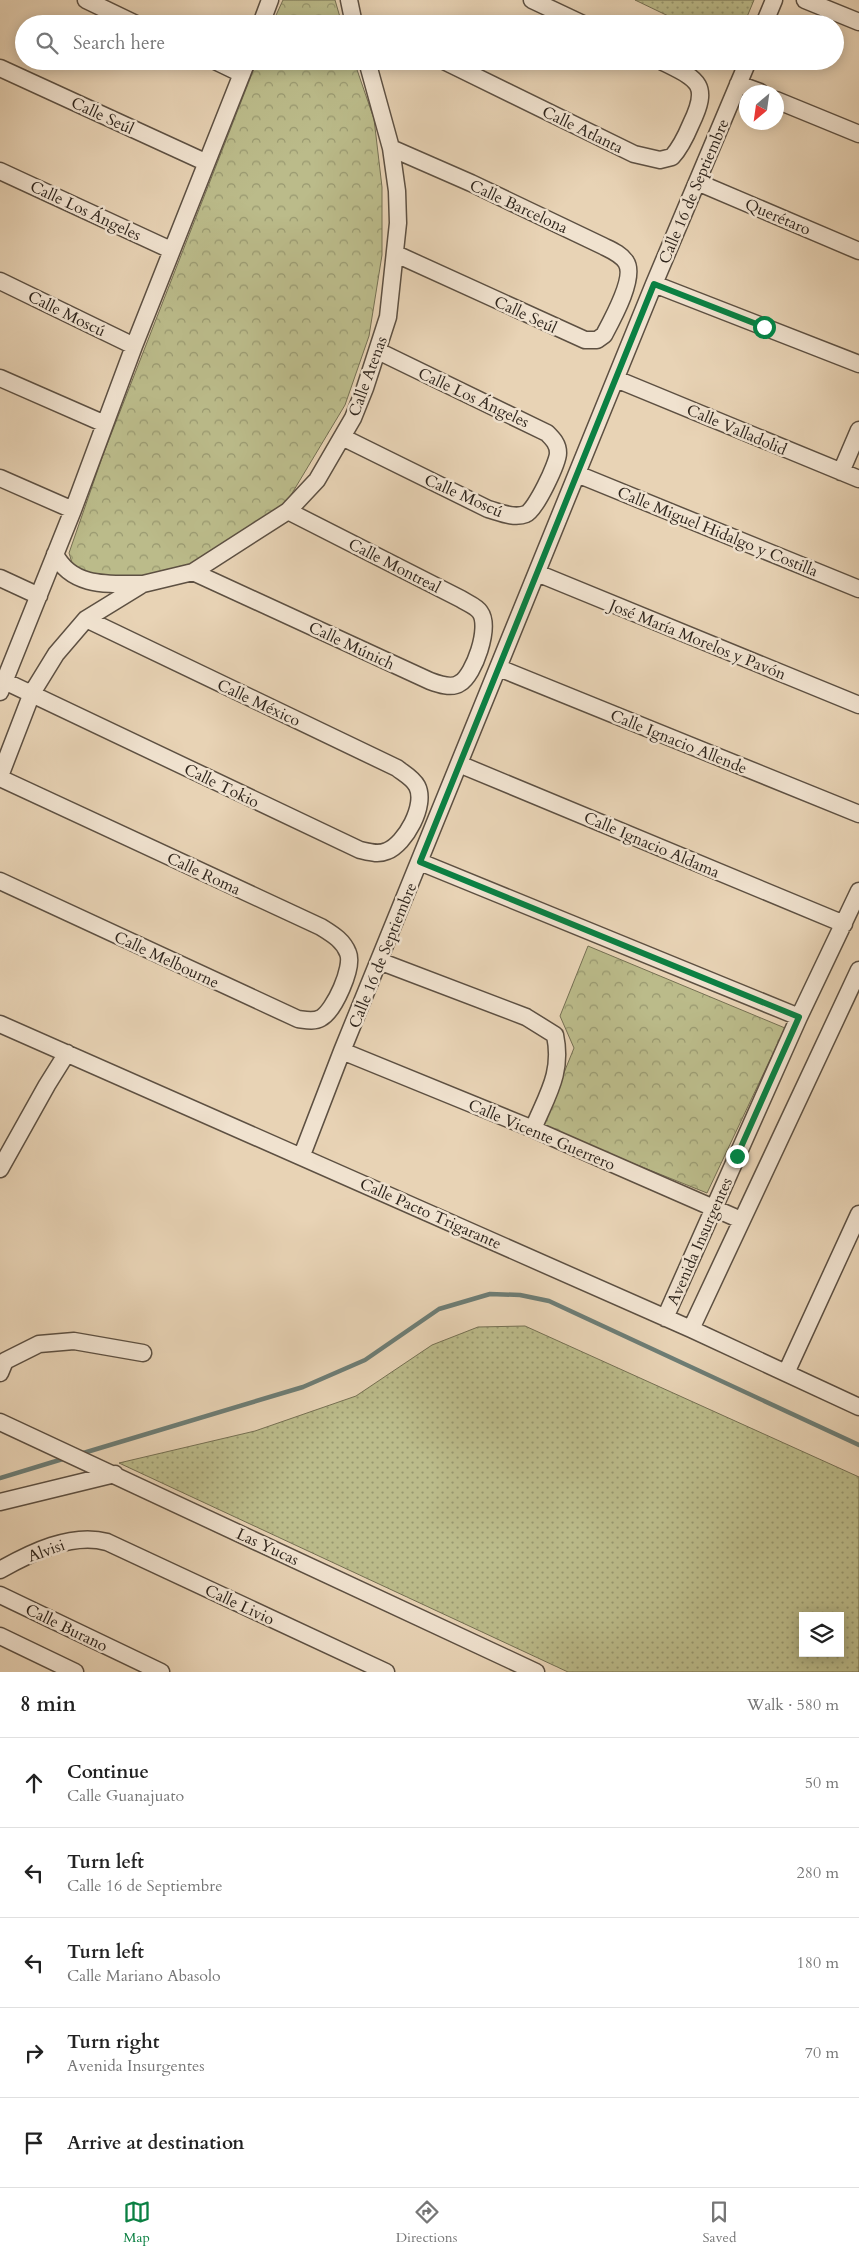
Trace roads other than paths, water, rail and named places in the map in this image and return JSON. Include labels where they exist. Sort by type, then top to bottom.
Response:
[{"type":"street","points":[[86,0],[117,15]]},
{"type":"street","points":[[264,15],[270,0]]},
{"type":"street","points":[[349,0],[352,15]]},
{"type":"street","points":[[532,0],[564,15]]},
{"type":"street","points":[[768,15],[774,0]]},
{"type":"street","points":[[806,0],[842,15]]},
{"type":"street","points":[[844,16],[859,22]]},
{"type":"street","name":"Calle Seúl","points":[[0,68],[206,162]]},
{"type":"street","points":[[2,684],[73,510],[171,250],[243,70]]},
{"type":"street","name":"Calle Atenas","points":[[55,554],[61,567],[71,575],[84,580],[105,584],[142,584],[193,572],[288,511],[316,480],[356,410],[378,351],[388,317],[396,254],[398,191],[391,148],[369,70]]},
{"type":"street","name":"Calle Atlanta","points":[[462,70],[634,154],[653,158],[672,157],[680,148],[700,105],[702,96],[699,87],[690,77],[677,70]]},
{"type":"street","name":"Calle 16 de Septiembre","points":[[302,1155],[342,1051],[654,284],[744,70]]},
{"type":"street","points":[[784,103],[859,134]]},
{"type":"street","name":"Calle Barcelona","points":[[391,148],[471,183],[603,246],[626,262],[629,271],[628,281]]},
{"type":"street","name":"Calle Los Ángeles","points":[[0,171],[171,250]]},
{"type":"street","name":"Querétaro","points":[[697,182],[859,251]]},
{"type":"street","name":"Calle Seúl","points":[[396,254],[585,340],[597,340],[604,335],[628,281]]},
{"type":"street","name":"Calle Moscú","points":[[0,281],[134,346]]},
{"type":"street","points":[[654,284],[859,364]]},
{"type":"street","name":"Calle Los Ángeles","points":[[378,351],[536,426],[554,440],[558,455]]},
{"type":"street","points":[[0,378],[105,424]]},
{"type":"street","name":"Calle Valladolid","points":[[616,379],[859,479]]},
{"type":"street","points":[[841,472],[859,430]]},
{"type":"street","name":"Calle Moscú","points":[[342,437],[488,509],[514,516],[527,514],[534,507],[558,455]]},
{"type":"street","name":"Calle Miguel Hidalgo y Costilla","points":[[577,474],[859,589]]},
{"type":"street","points":[[0,478],[73,510]]},
{"type":"street","name":"Calle Montreal","points":[[288,511],[461,599],[480,612],[485,621],[485,633]]},
{"type":"street","name":"Calle Múnich","points":[[193,572],[440,684],[450,686],[460,684],[467,676],[485,633]]},
{"type":"street","name":"José María Morelos y Pavón","points":[[537,573],[859,704]]},
{"type":"street","points":[[0,578],[39,596]]},
{"type":"street","name":"Calle Atenas","points":[[0,777],[32,693],[56,654],[86,619],[142,584]]},
{"type":"street","name":"Calle México","points":[[86,619],[396,768],[417,786],[420,797]]},
{"type":"street","name":"Calle Ignacio Allende","points":[[499,668],[859,814]]},
{"type":"street","name":"Calle Tokio","points":[[2,684],[32,693],[360,850],[373,853],[385,852],[396,846],[406,835],[417,812],[420,797]]},
{"type":"street","name":"Calle Ignacio Aldama","points":[[459,764],[844,924]]},
{"type":"street","name":"Calle Roma","points":[[0,777],[321,927],[335,936],[344,945],[351,962],[348,974],[332,1005]]},
{"type":"street","points":[[420,862],[799,1017]]},
{"type":"street","name":"Calle Melbourne","points":[[0,881],[284,1014],[311,1021],[322,1018],[332,1005]]},
{"type":"street","name":"Avenida Insurgentes","points":[[665,1318],[799,1017],[859,891]]},
{"type":"street","points":[[380,961],[526,1017],[555,1035],[558,1062],[532,1129]]},
{"type":"street","name":"Avenida Insurgentes","points":[[692,1329],[741,1220],[858,975]]},
{"type":"street","name":"Calle Pacto Trigarante","points":[[0,1024],[302,1155],[692,1329],[859,1407]]},
{"type":"street","name":"Calle Vicente Guerrero","points":[[342,1051],[532,1129],[741,1220]]},
{"type":"street","points":[[0,1169],[47,1085],[68,1053]]},
{"type":"street","points":[[786,1373],[859,1214]]},
{"type":"street","points":[[0,1374],[6,1361],[38,1344],[74,1341],[143,1354]]},
{"type":"street","name":"Las Yucas","points":[[0,1422],[536,1672]]},
{"type":"street","points":[[0,1502],[110,1472]]},
{"type":"street","name":"Alvisi","points":[[0,1570],[25,1557],[61,1544],[78,1539],[94,1538]]},
{"type":"street","name":"Calle Livio","points":[[94,1538],[107,1542],[386,1672]]},
{"type":"street","name":"Calle Burano","points":[[0,1595],[161,1672]]},
{"type":"street","points":[[0,1636],[75,1672]]},
{"type":"waterway","points":[[80,1454],[303,1387],[365,1360],[439,1309],[490,1294],[520,1295],[549,1301],[859,1445]]},
{"type":"waterway","points":[[0,1478],[66,1458]]}]
